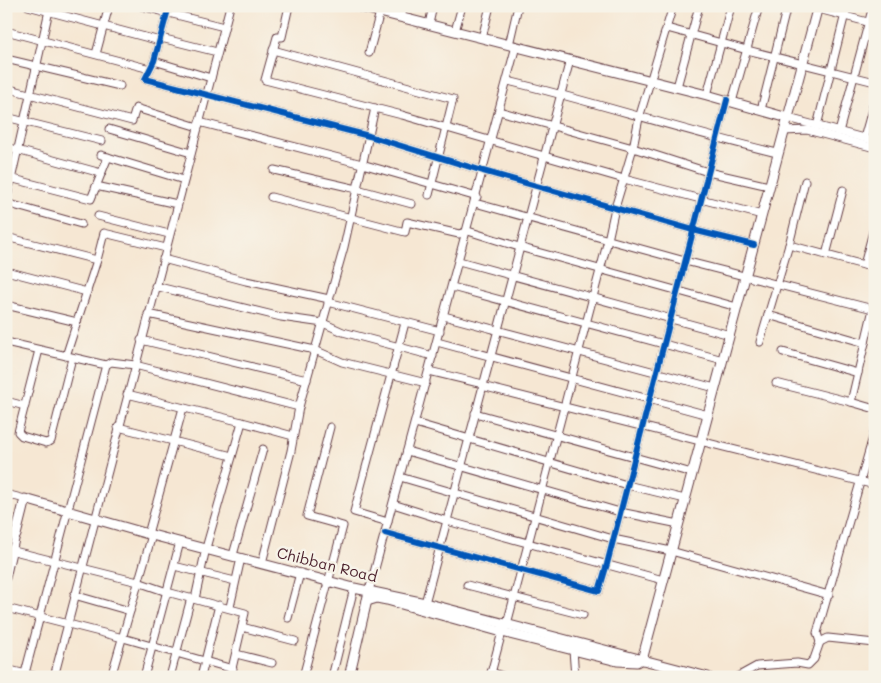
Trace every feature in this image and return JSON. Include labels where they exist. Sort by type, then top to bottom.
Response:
[{"type":"street","points":[[28,6],[49,8],[104,26],[217,52]]},
{"type":"street","points":[[96,54],[109,6]]},
{"type":"street","points":[[141,6],[168,10],[224,27]]},
{"type":"street","points":[[54,677],[118,426],[230,6]]},
{"type":"street","points":[[289,6],[282,37],[278,37],[273,50],[266,80],[375,108],[700,200],[762,215]]},
{"type":"street","points":[[356,6],[376,9],[730,101],[761,110],[807,130],[875,148]]},
{"type":"street","points":[[401,17],[404,6]]},
{"type":"street","points":[[428,24],[433,6]]},
{"type":"street","points":[[455,31],[462,6]]},
{"type":"street","points":[[482,38],[490,6]]},
{"type":"street","points":[[349,677],[385,533],[508,81],[518,6]]},
{"type":"street","points":[[505,677],[490,675],[514,597],[615,208],[633,148],[639,118],[673,6]]},
{"type":"street","points":[[677,88],[699,6]]},
{"type":"street","points":[[707,95],[731,6]]},
{"type":"street","points":[[385,533],[599,591],[700,200],[759,6]]},
{"type":"street","points":[[761,110],[787,6]]},
{"type":"street","points":[[806,6],[872,24]]},
{"type":"street","points":[[817,126],[847,6]]},
{"type":"street","points":[[839,132],[854,77],[872,24],[873,6]]},
{"type":"street","points":[[49,8],[18,150],[9,177],[6,202],[81,224]]},
{"type":"street","points":[[642,660],[777,153],[818,8]]},
{"type":"street","points":[[369,53],[376,9]]},
{"type":"street","points":[[168,10],[154,61],[145,79],[369,136],[483,171],[693,230],[754,245]]},
{"type":"street","points":[[667,28],[721,44],[875,82]]},
{"type":"street","points":[[6,31],[150,69]]},
{"type":"street","points":[[273,50],[453,99],[429,195]]},
{"type":"street","points":[[6,59],[120,86]]},
{"type":"street","points":[[425,603],[570,60]]},
{"type":"street","points":[[154,61],[211,78]]},
{"type":"street","points":[[508,81],[717,139],[777,153]]},
{"type":"street","points":[[6,88],[132,121],[136,108],[362,164],[432,184],[528,217],[608,240],[745,277],[874,307],[851,402]]},
{"type":"street","points":[[864,138],[875,100]]},
{"type":"street","points":[[262,563],[291,451],[299,407],[350,218],[375,108]]},
{"type":"street","points":[[499,111],[633,148],[708,172],[769,186]]},
{"type":"street","points":[[6,117],[102,141]]},
{"type":"street","points":[[787,120],[875,141]]},
{"type":"street","points":[[109,129],[191,153]]},
{"type":"street","points":[[784,131],[807,130]]},
{"type":"street","points":[[6,147],[101,173]]},
{"type":"street","points":[[9,177],[91,199],[101,173],[104,156],[184,180]]},
{"type":"street","points":[[274,170],[357,188],[412,204]]},
{"type":"street","points":[[760,342],[806,181]]},
{"type":"street","points":[[96,186],[177,204]]},
{"type":"street","points":[[826,255],[843,190]]},
{"type":"street","points":[[271,197],[405,232],[407,222],[459,234],[468,231],[520,248],[737,307]]},
{"type":"street","points":[[98,216],[169,234]]},
{"type":"street","points":[[864,265],[875,224]]},
{"type":"street","points":[[39,350],[18,432],[19,435],[50,443],[77,322],[104,233],[166,248]]},
{"type":"street","points":[[6,238],[97,260]]},
{"type":"street","points":[[789,245],[875,268]]},
{"type":"street","points":[[163,259],[329,301],[440,332]]},
{"type":"street","points":[[459,261],[730,335]]},
{"type":"street","points":[[6,271],[87,292]]},
{"type":"street","points":[[156,286],[281,317],[323,323],[343,332],[433,356]]},
{"type":"street","points":[[452,287],[723,360]]},
{"type":"street","points":[[6,304],[77,322]]},
{"type":"street","points":[[148,314],[315,350],[342,362],[426,383]]},
{"type":"street","points":[[768,315],[865,343]]},
{"type":"street","points":[[444,316],[715,388]]},
{"type":"street","points":[[388,522],[354,512],[405,323]]},
{"type":"street","points":[[141,340],[307,380]]},
{"type":"street","points":[[437,342],[708,415]]},
{"type":"street","points":[[6,343],[106,366]]},
{"type":"street","points":[[783,352],[858,373]]},
{"type":"street","points":[[24,675],[56,561],[106,366],[111,362],[135,365],[299,407]]},
{"type":"street","points":[[429,371],[642,427],[875,485]]},
{"type":"street","points":[[776,383],[875,409]]},
{"type":"street","points":[[127,394],[293,436]]},
{"type":"street","points":[[6,401],[25,406]]},
{"type":"street","points":[[111,677],[138,582],[182,408]]},
{"type":"street","points":[[475,413],[692,473]]},
{"type":"street","points":[[170,677],[242,422]]},
{"type":"street","points":[[415,423],[627,485],[685,499]]},
{"type":"street","points":[[118,426],[232,456]]},
{"type":"street","points":[[303,677],[343,526],[307,516],[330,427]]},
{"type":"street","points":[[737,677],[757,666],[811,664],[814,659],[820,642],[817,634],[875,430]]},
{"type":"street","points":[[230,607],[236,581],[237,556],[263,449]]},
{"type":"street","points":[[407,452],[620,512],[678,524]]},
{"type":"street","points":[[400,477],[612,539],[671,551],[829,596]]},
{"type":"street","name":"Chibban Road","points":[[6,494],[354,588],[425,603],[573,650],[617,661],[635,663],[642,660]]},
{"type":"street","points":[[6,578],[9,550],[16,535],[25,499]]},
{"type":"street","points":[[393,504],[447,521],[663,580]]},
{"type":"street","points":[[6,533],[16,535]]},
{"type":"street","points":[[144,677],[180,542]]},
{"type":"street","points":[[6,608],[205,660],[231,673],[246,613],[230,607],[167,592],[138,582],[9,550]]},
{"type":"street","points":[[174,566],[236,581]]},
{"type":"street","points":[[288,618],[300,573]]},
{"type":"street","points":[[467,585],[583,615]]},
{"type":"street","points":[[332,677],[354,588]]},
{"type":"street","points":[[74,595],[130,611]]},
{"type":"street","name":"Chibban Road","points":[[367,601],[377,598],[388,600],[708,677]]},
{"type":"street","points":[[201,677],[219,605]]},
{"type":"street","points":[[242,627],[295,641]]},
{"type":"street","points":[[820,642],[828,638],[875,643]]},
{"type":"street","points":[[573,650],[575,677]]},
{"type":"street","points":[[236,654],[272,663]]},
{"type":"street","points":[[6,669],[38,677]]},
{"type":"cycle path","points":[[169,6],[154,61],[145,79],[369,136],[483,171],[693,230],[754,245]]},
{"type":"cycle path","points":[[385,533],[599,591],[727,100]]}]
